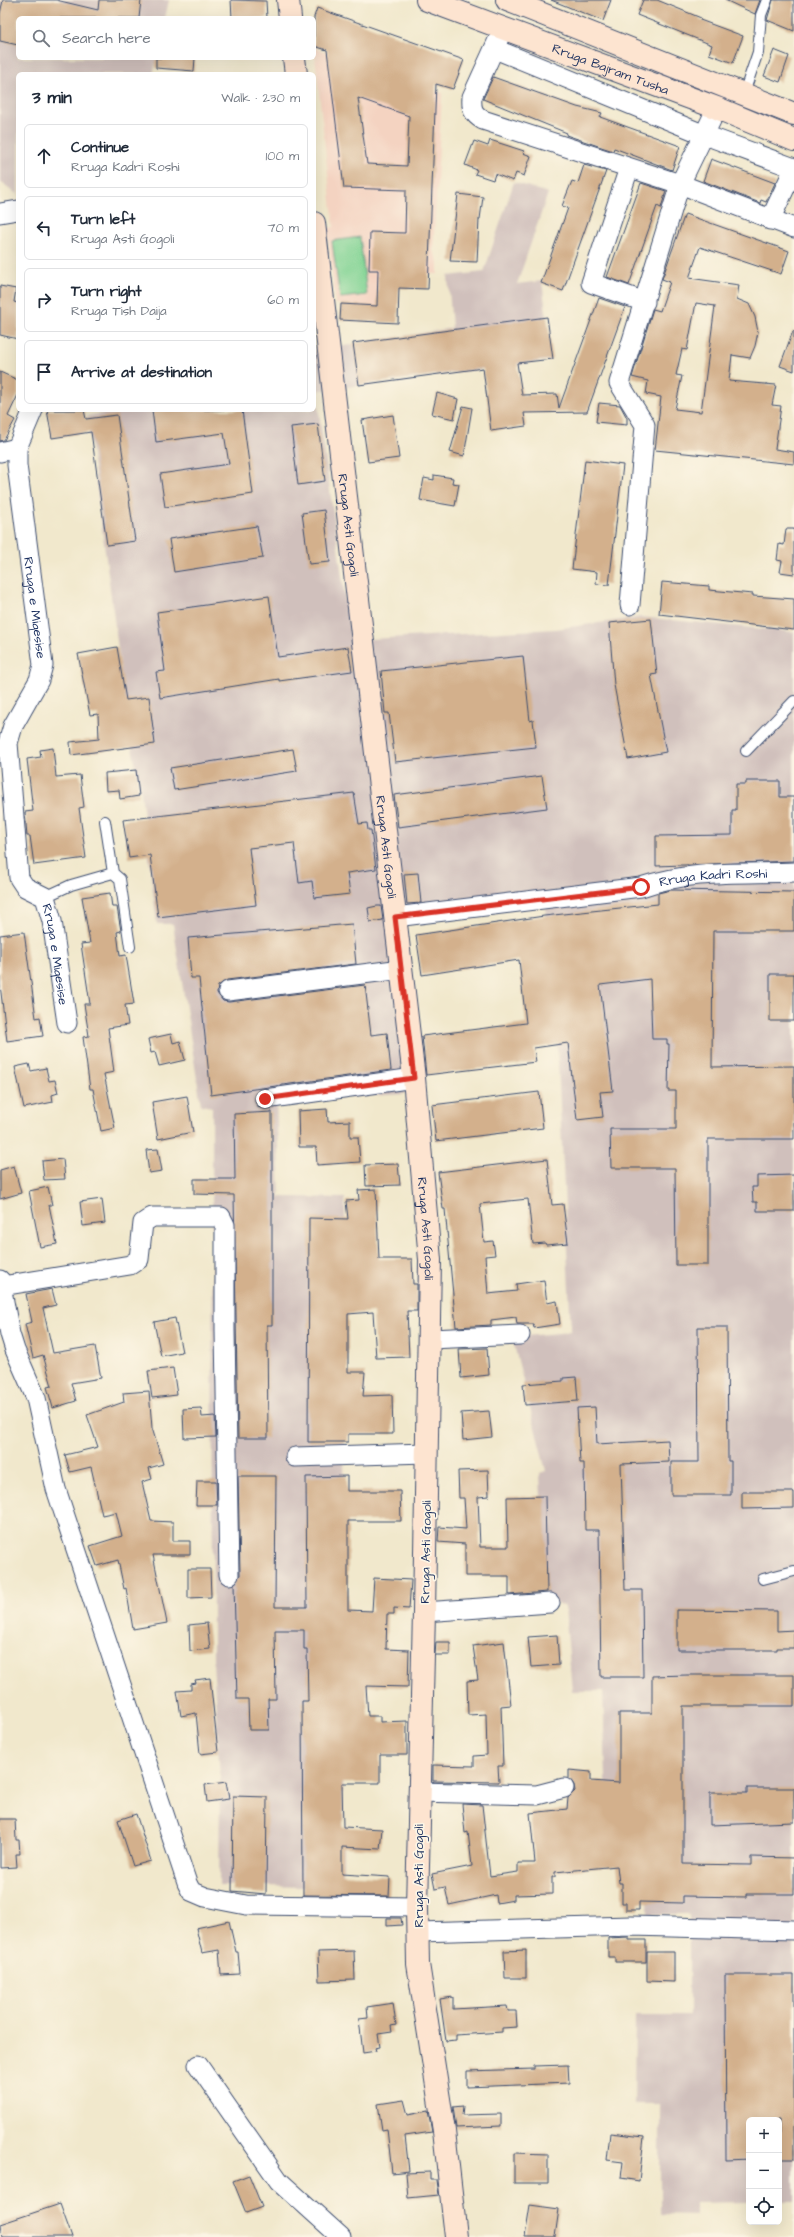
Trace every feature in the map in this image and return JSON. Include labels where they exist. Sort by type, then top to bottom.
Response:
[{"type":"street","points":[[288,0],[290,16]]},
{"type":"street","name":"Rruga Bajram Tusha","points":[[427,0],[717,108],[794,140]]},
{"type":"street","name":"Rruga Bajram Tusha","points":[[518,2],[794,114]]},
{"type":"street","points":[[503,29],[472,97],[471,107],[475,115],[483,120],[680,184],[794,228]]},
{"type":"street","points":[[495,49],[705,135],[794,168],[770,220]]},
{"type":"street","points":[[294,60],[296,72]]},
{"type":"street","points":[[630,605],[645,425],[618,383],[645,302],[680,184],[717,108]]},
{"type":"street","points":[[629,168],[591,282],[645,302]]},
{"type":"street","points":[[0,213],[16,210]]},
{"type":"street","name":"Rruga Asti Gogoli","points":[[316,239],[402,969],[414,1078],[430,1260],[430,1339],[416,1907],[418,1964],[444,2131],[456,2237]]},
{"type":"street","name":"Rruga e Miqesise","points":[[31,412],[9,450],[20,485],[43,665],[39,680],[10,734],[9,761],[19,878],[25,887],[45,897],[52,921],[67,1023]]},
{"type":"street","name":"Rruga Kadri Roshi","points":[[395,917],[641,887],[662,880],[688,875],[794,872]]},
{"type":"street","points":[[228,991],[402,969]]},
{"type":"street","points":[[265,1099],[414,1078]]},
{"type":"street","points":[[229,1575],[225,1225],[221,1217],[152,1218],[143,1224],[139,1259],[130,1265],[1,1283],[10,1334],[15,1350],[36,1398],[56,1489],[191,1891],[205,1898],[246,1905],[416,1907]]},
{"type":"street","points":[[430,1339],[520,1334]]},
{"type":"street","points":[[295,1457],[426,1453]]},
{"type":"street","points":[[424,1612],[550,1604]]},
{"type":"street","points":[[419,1792],[537,1796],[564,1788]]},
{"type":"street","points":[[418,1932],[631,1926],[794,1930]]},
{"type":"street","points":[[198,2065],[280,2182],[341,2237]]},
{"type":"lane","points":[[744,93],[758,52],[761,15],[767,0]]},
{"type":"lane","points":[[746,751],[794,701]]},
{"type":"lane","points":[[105,821],[113,874],[120,879],[130,947]]},
{"type":"lane","points":[[45,897],[71,885],[113,874]]},
{"type":"lane","points":[[763,1579],[794,1570]]},
{"type":"shaded area","points":[[0,0],[169,0],[165,16],[16,16],[16,60],[156,60],[154,72],[16,72],[16,193],[0,181]]},
{"type":"shaded area","points":[[316,49],[442,93],[433,251],[438,261],[438,274],[378,272],[377,306],[336,304],[327,228],[334,227],[315,60]]},
{"type":"shaded area","points":[[514,182],[548,193],[517,284],[542,281],[552,360],[316,391],[316,351],[452,328],[448,276],[484,272]]},
{"type":"shaded area","points":[[316,391],[351,640],[556,629],[641,617],[794,632],[794,2201],[782,2201],[782,2117],[746,2117],[746,2202],[695,2203],[695,2215],[660,2214],[660,2104],[634,2104],[635,2015],[689,2015],[689,1914],[648,1914],[649,1857],[607,1805],[603,1691],[572,1691],[565,1607],[545,1597],[540,1473],[546,1471],[512,1337],[571,1332],[556,1021],[559,1021],[545,903],[389,925],[405,1094],[276,1101],[280,1197],[345,1198],[343,1888],[219,1885],[220,1777],[213,1661],[212,1107],[201,1105],[173,924],[157,924],[141,792],[130,738],[87,416],[105,412],[316,412]]},
{"type":"green space","points":[[360,237],[367,295],[340,298],[332,241]]},
{"type":"building","points":[[3,0],[56,0],[98,10],[99,0],[141,0],[139,16],[16,16],[16,45],[0,41],[0,14]]},
{"type":"building","points":[[231,0],[266,1],[267,16],[232,16]]},
{"type":"building","points":[[551,0],[611,0],[603,21]]},
{"type":"building","points":[[643,0],[657,0],[701,18],[700,20],[743,36],[733,63],[709,54],[712,45],[637,15]]},
{"type":"building","points":[[725,0],[760,0],[755,14]]},
{"type":"building","points":[[773,0],[794,0],[794,31],[767,20]]},
{"type":"building","points":[[317,8],[464,60],[453,89],[436,84],[428,289],[399,288],[398,323],[340,320],[341,304],[377,306],[378,270],[369,270],[370,232],[405,233],[406,190],[344,188],[327,50],[316,47],[316,16],[314,16]],"holes":[[[358,98],[409,116],[407,166],[367,164]]]},
{"type":"building","points":[[774,50],[789,56],[780,82],[764,76]]},
{"type":"building","points":[[156,60],[195,60],[194,71],[156,68]]},
{"type":"building","points":[[493,77],[577,107],[602,113],[600,117],[680,146],[672,170],[614,148],[613,151],[566,135],[567,133],[483,99]]},
{"type":"building","points":[[490,140],[524,151],[523,153],[531,156],[524,176],[516,173],[513,181],[495,174],[493,180],[475,174],[477,170],[465,165],[474,141],[488,146]]},
{"type":"building","points":[[711,159],[775,183],[766,202],[761,200],[760,203],[703,181]]},
{"type":"building","points":[[584,165],[606,171],[563,291],[541,283],[568,208],[562,206],[572,181],[578,183]]},
{"type":"building","points":[[641,183],[666,191],[661,208],[657,206],[629,285],[607,277]]},
{"type":"building","points":[[458,194],[483,197],[479,219],[477,262],[450,261]]},
{"type":"building","points":[[685,214],[789,251],[781,274],[700,247],[689,278],[739,285],[737,299],[749,304],[755,317],[758,332],[755,346],[750,358],[732,355],[729,381],[776,385],[772,405],[781,406],[775,449],[794,452],[794,464],[655,450],[661,397],[646,394],[648,381],[632,377],[653,309],[660,311],[670,282],[662,279]],"holes":[[[696,303],[715,306],[701,412],[675,409],[682,376],[676,375],[682,349],[687,350]]]},
{"type":"building","points":[[0,286],[16,289],[14,302],[16,302],[16,339],[0,335]]},
{"type":"building","points":[[599,298],[625,307],[587,412],[524,413],[526,426],[491,431],[483,368],[359,385],[353,343],[547,317],[553,359],[517,363],[522,395],[557,394],[559,408]]},
{"type":"building","points":[[794,331],[794,371],[780,366]]},
{"type":"building","points":[[0,372],[16,379],[16,399],[8,416],[15,420],[4,440],[0,441]]},
{"type":"building","points":[[437,393],[458,399],[454,419],[432,414]]},
{"type":"building","points":[[599,403],[620,405],[627,418],[627,425],[596,422]]},
{"type":"building","points":[[463,406],[472,408],[464,456],[450,452]]},
{"type":"building","points":[[47,412],[84,412],[86,419],[117,415],[135,541],[107,545],[91,432],[52,438]]},
{"type":"building","points":[[152,412],[242,412],[253,494],[165,507],[160,474],[229,464],[224,433],[156,442]]},
{"type":"building","points":[[393,415],[399,458],[368,462],[362,420]]},
{"type":"building","points":[[318,424],[325,481],[298,485],[291,427]]},
{"type":"building","points":[[585,460],[623,465],[609,585],[596,584],[597,572],[572,569]]},
{"type":"building","points":[[434,475],[453,478],[452,483],[459,484],[455,506],[420,500],[424,478],[434,480]]},
{"type":"building","points":[[324,510],[330,562],[309,564],[302,513]]},
{"type":"building","points":[[257,526],[263,558],[174,572],[169,539]]},
{"type":"building","points":[[786,529],[794,529],[794,574],[780,572],[782,561],[777,560],[779,544],[784,545]]},
{"type":"building","points":[[662,582],[709,586],[709,590],[753,594],[753,596],[794,599],[794,630],[659,614]]},
{"type":"building","points":[[269,596],[278,657],[348,647],[352,671],[279,681],[279,679],[160,698],[156,672],[165,671],[157,612]]},
{"type":"building","points":[[651,619],[657,674],[651,675],[666,752],[628,759],[614,685],[609,623]]},
{"type":"building","points":[[117,647],[126,700],[149,697],[155,744],[71,755],[70,742],[99,739],[98,714],[90,715],[78,654]]},
{"type":"building","points":[[523,656],[530,721],[533,720],[536,747],[395,762],[389,713],[385,713],[381,671]]},
{"type":"building","points":[[53,748],[56,777],[80,775],[84,807],[79,808],[86,858],[34,865],[30,836],[27,836],[25,812],[33,811],[27,759],[41,757],[40,750]]},
{"type":"building","points":[[293,749],[297,771],[174,790],[170,768]]},
{"type":"building","points":[[136,770],[139,796],[120,799],[119,790],[106,791],[105,773]]},
{"type":"building","points":[[542,776],[547,808],[398,827],[394,795]]},
{"type":"building","points":[[746,781],[780,781],[780,797],[794,797],[794,861],[656,866],[656,836],[732,835],[732,810],[736,810],[736,784],[746,784]]},
{"type":"building","points":[[354,793],[359,824],[367,823],[368,830],[371,830],[376,869],[347,873],[350,894],[314,898],[312,881],[299,883],[294,843],[249,848],[256,905],[158,917],[150,855],[129,858],[123,820]]},
{"type":"building","points":[[418,873],[421,903],[407,904],[404,874]]},
{"type":"building","points":[[671,890],[794,892],[794,931],[713,931],[712,1067],[794,1066],[794,1139],[708,1139],[708,1265],[676,1265],[675,1168],[611,1168],[610,1129],[676,1129],[676,1091],[668,1091],[669,1044],[667,1044],[667,1039],[652,1039],[650,979],[600,985],[613,1091],[600,1092],[603,1117],[577,1120],[568,1043],[534,1048],[536,1062],[426,1075],[422,1036],[526,1023],[519,960],[422,975],[416,935],[544,916],[658,904],[658,893]]},
{"type":"building","points":[[110,893],[112,907],[117,907],[121,931],[117,932],[120,956],[126,955],[134,1004],[125,1005],[128,1025],[108,1028],[114,1072],[104,1074],[115,1128],[101,1131],[93,1089],[90,1089],[83,1037],[89,1036],[84,1004],[90,1004],[81,944],[90,943],[82,897]]},
{"type":"building","points":[[381,906],[383,920],[370,922],[368,908]]},
{"type":"building","points":[[352,924],[356,964],[227,980],[218,986],[217,993],[223,1001],[229,1002],[365,985],[371,1035],[387,1033],[391,1070],[211,1095],[199,978],[191,978],[188,938]]},
{"type":"building","points":[[24,932],[36,1018],[40,1017],[43,1036],[7,1041],[0,985],[0,935]]},
{"type":"building","points":[[770,974],[794,974],[794,1021],[770,1021]]},
{"type":"building","points":[[171,1034],[173,1043],[180,1041],[185,1060],[159,1066],[155,1052],[151,1053],[148,1039]]},
{"type":"building","points":[[29,1064],[31,1071],[46,1068],[49,1081],[55,1080],[58,1093],[52,1095],[53,1102],[24,1108],[15,1067]]},
{"type":"building","points":[[539,1092],[543,1128],[436,1141],[432,1105]]},
{"type":"building","points":[[187,1096],[193,1132],[158,1139],[152,1102]]},
{"type":"building","points":[[327,1109],[328,1122],[350,1121],[350,1137],[358,1137],[360,1162],[317,1165],[316,1147],[299,1147],[298,1111]]},
{"type":"building","points":[[272,1112],[272,1325],[267,1325],[268,1438],[238,1438],[234,1195],[194,1194],[194,1179],[235,1179],[234,1114]]},
{"type":"building","points":[[158,1149],[162,1171],[149,1173],[146,1150]]},
{"type":"building","points":[[63,1159],[65,1179],[44,1180],[42,1161]]},
{"type":"building","points":[[547,1159],[552,1205],[563,1204],[568,1243],[546,1245],[545,1243],[533,1244],[528,1199],[480,1204],[484,1242],[493,1241],[495,1255],[485,1256],[488,1294],[517,1291],[516,1284],[544,1280],[547,1303],[557,1301],[560,1324],[534,1328],[533,1324],[517,1324],[516,1317],[491,1320],[491,1325],[456,1327],[445,1209],[443,1209],[438,1172]]},
{"type":"building","points":[[398,1164],[400,1185],[366,1186],[365,1165]]},
{"type":"building","points":[[14,1166],[21,1193],[0,1199],[0,1170]]},
{"type":"building","points":[[794,1175],[794,1211],[757,1211],[757,1202],[753,1202],[752,1187],[757,1187],[757,1176]]},
{"type":"building","points":[[48,1187],[52,1205],[49,1205],[57,1244],[40,1247],[29,1191]]},
{"type":"building","points":[[376,1189],[379,1259],[412,1259],[413,1284],[417,1284],[417,1311],[407,1311],[409,1357],[376,1358],[373,1312],[348,1314],[348,1372],[365,1372],[363,1396],[392,1395],[393,1434],[348,1434],[348,1442],[308,1442],[309,1218],[348,1219],[346,1201],[359,1200],[358,1190]]},
{"type":"building","points":[[102,1199],[105,1223],[83,1226],[80,1202]]},
{"type":"building","points":[[52,1289],[56,1305],[43,1308],[53,1353],[95,1346],[101,1378],[71,1383],[76,1401],[53,1408],[47,1387],[52,1386],[43,1355],[33,1358],[25,1324],[32,1322],[26,1294]]},
{"type":"building","points":[[175,1318],[182,1352],[161,1356],[154,1322]]},
{"type":"building","points":[[698,1327],[727,1327],[728,1461],[731,1461],[731,1495],[671,1495],[671,1462],[699,1462]]},
{"type":"building","points":[[487,1348],[489,1375],[461,1378],[459,1349]]},
{"type":"building","points":[[173,1368],[177,1395],[152,1398],[148,1371]]},
{"type":"building","points":[[576,1377],[578,1401],[525,1405],[523,1384],[563,1381],[563,1378]]},
{"type":"building","points":[[149,1391],[152,1428],[163,1464],[149,1468],[152,1479],[142,1482],[151,1521],[173,1522],[173,1541],[190,1541],[190,1555],[153,1555],[167,1623],[133,1629],[126,1588],[124,1589],[118,1560],[97,1566],[90,1546],[122,1536],[116,1512],[102,1515],[91,1467],[70,1472],[65,1455],[98,1447],[87,1415],[124,1402],[123,1393]]},
{"type":"building","points":[[595,1407],[597,1444],[668,1440],[669,1462],[621,1464],[625,1590],[642,1590],[643,1677],[601,1677],[599,1530],[585,1530],[584,1463],[580,1463],[577,1408]]},
{"type":"building","points":[[201,1408],[202,1417],[215,1416],[216,1437],[184,1438],[183,1409]]},
{"type":"building","points":[[489,1411],[492,1437],[463,1440],[461,1413]]},
{"type":"building","points":[[488,1470],[489,1496],[478,1497],[480,1547],[508,1547],[507,1497],[545,1496],[547,1592],[509,1595],[509,1576],[465,1576],[465,1544],[438,1542],[439,1527],[466,1529],[464,1498],[459,1498],[458,1471]]},
{"type":"building","points":[[238,1476],[276,1476],[275,1607],[307,1607],[306,1477],[347,1476],[347,1491],[400,1491],[401,1521],[348,1521],[348,1610],[372,1611],[374,1578],[411,1580],[409,1609],[394,1608],[394,1614],[387,1614],[386,1649],[409,1650],[408,1687],[366,1686],[368,1716],[380,1716],[380,1722],[407,1721],[407,1755],[380,1755],[380,1783],[342,1783],[343,1827],[382,1829],[380,1849],[342,1847],[342,1874],[390,1877],[389,1896],[303,1895],[302,1701],[308,1701],[307,1649],[304,1649],[304,1630],[275,1630],[276,1699],[268,1699],[269,1730],[249,1730],[248,1699],[237,1699],[234,1584],[240,1575]]},
{"type":"building","points":[[197,1481],[216,1481],[217,1505],[196,1505]]},
{"type":"building","points":[[742,1492],[794,1492],[794,1508],[742,1509]]},
{"type":"building","points":[[188,1569],[210,1569],[211,1597],[188,1598]]},
{"type":"building","points":[[677,1610],[777,1611],[777,1631],[794,1630],[794,1648],[777,1648],[777,1650],[677,1650]]},
{"type":"building","points":[[207,1623],[210,1649],[190,1651],[189,1625]]},
{"type":"building","points":[[557,1635],[559,1665],[531,1667],[528,1637]]},
{"type":"building","points":[[436,1642],[450,1642],[450,1655],[435,1655]]},
{"type":"building","points":[[504,1642],[511,1705],[501,1706],[503,1766],[498,1766],[499,1782],[433,1781],[433,1765],[474,1766],[474,1756],[487,1755],[486,1714],[468,1715],[467,1681],[478,1680],[473,1646]]},
{"type":"building","points":[[794,1675],[794,1706],[683,1706],[683,1864],[751,1865],[751,1857],[794,1858],[794,1894],[747,1894],[747,1897],[683,1896],[683,1903],[639,1902],[639,1910],[626,1910],[626,1903],[622,1903],[622,1883],[619,1883],[617,1866],[555,1872],[555,1877],[552,1877],[552,1894],[514,1895],[514,1900],[497,1903],[496,1895],[449,1905],[445,1887],[435,1889],[432,1874],[472,1866],[468,1832],[465,1833],[462,1804],[482,1805],[490,1876],[518,1872],[518,1863],[535,1863],[530,1813],[567,1809],[568,1798],[575,1791],[574,1785],[569,1778],[569,1770],[591,1772],[591,1781],[619,1783],[619,1713],[652,1713],[652,1676]]},
{"type":"building","points":[[210,1678],[218,1752],[200,1754],[196,1713],[181,1716],[177,1691],[191,1690],[191,1684],[196,1683],[195,1680]]},
{"type":"building","points":[[226,1782],[229,1799],[207,1802],[205,1785]]},
{"type":"building","points":[[747,1788],[794,1788],[794,1822],[710,1825],[710,1793],[747,1793]]},
{"type":"building","points":[[233,1796],[267,1797],[266,1894],[232,1891]]},
{"type":"building","points":[[136,1814],[151,1861],[133,1866],[118,1820]]},
{"type":"building","points":[[0,1819],[15,1819],[16,1840],[19,1840],[20,1854],[16,1854],[17,1867],[0,1868]]},
{"type":"building","points":[[387,1918],[401,1918],[402,1925],[387,1926]]},
{"type":"building","points":[[229,1921],[236,1952],[238,1952],[240,1974],[221,1975],[219,1950],[202,1953],[196,1928]]},
{"type":"building","points":[[629,1937],[629,1940],[646,1940],[646,1962],[615,1962],[615,1957],[608,1957],[608,1938]]},
{"type":"building","points":[[526,1950],[526,1978],[505,1978],[504,1951]]},
{"type":"building","points":[[354,1951],[355,1980],[319,1981],[318,1952]]},
{"type":"building","points":[[647,1952],[674,1952],[674,1982],[647,1981]]},
{"type":"building","points":[[725,1975],[794,1975],[794,2159],[782,2159],[782,2117],[746,2117],[746,2159],[726,2160]]},
{"type":"building","points":[[453,1997],[453,2009],[507,2006],[508,2011],[516,2011],[517,2027],[502,2028],[502,2032],[456,2035],[456,2040],[446,2041],[440,1999]]},
{"type":"building","points":[[393,2003],[396,2025],[391,2026],[392,2032],[378,2034],[380,2047],[375,2048],[376,2051],[363,2053],[359,2019],[368,2018],[367,2007]]},
{"type":"building","points":[[568,2065],[569,2083],[467,2087],[467,2071],[534,2069],[534,2066]]},
{"type":"building","points":[[404,2100],[408,2115],[428,2111],[432,2132],[405,2136],[409,2171],[392,2173],[387,2129],[382,2130],[378,2104]]},
{"type":"building","points":[[463,2106],[462,2115],[501,2114],[501,2126],[456,2128],[453,2107]]},
{"type":"building","points":[[610,2133],[644,2137],[639,2181],[621,2178],[623,2162],[607,2160]]},
{"type":"building","points":[[514,2153],[548,2154],[548,2183],[514,2183]]},
{"type":"building","points":[[430,2172],[430,2180],[437,2180],[439,2195],[408,2198],[406,2173]]},
{"type":"building","points":[[249,2175],[262,2207],[246,2213],[233,2181]]},
{"type":"building","points":[[60,2204],[72,2237],[2,2237],[0,2224]]},
{"type":"building","points":[[530,2205],[559,2209],[555,2237],[525,2237]]},
{"type":"route","points":[[265,1099],[414,1078],[395,917],[641,887]]}]
